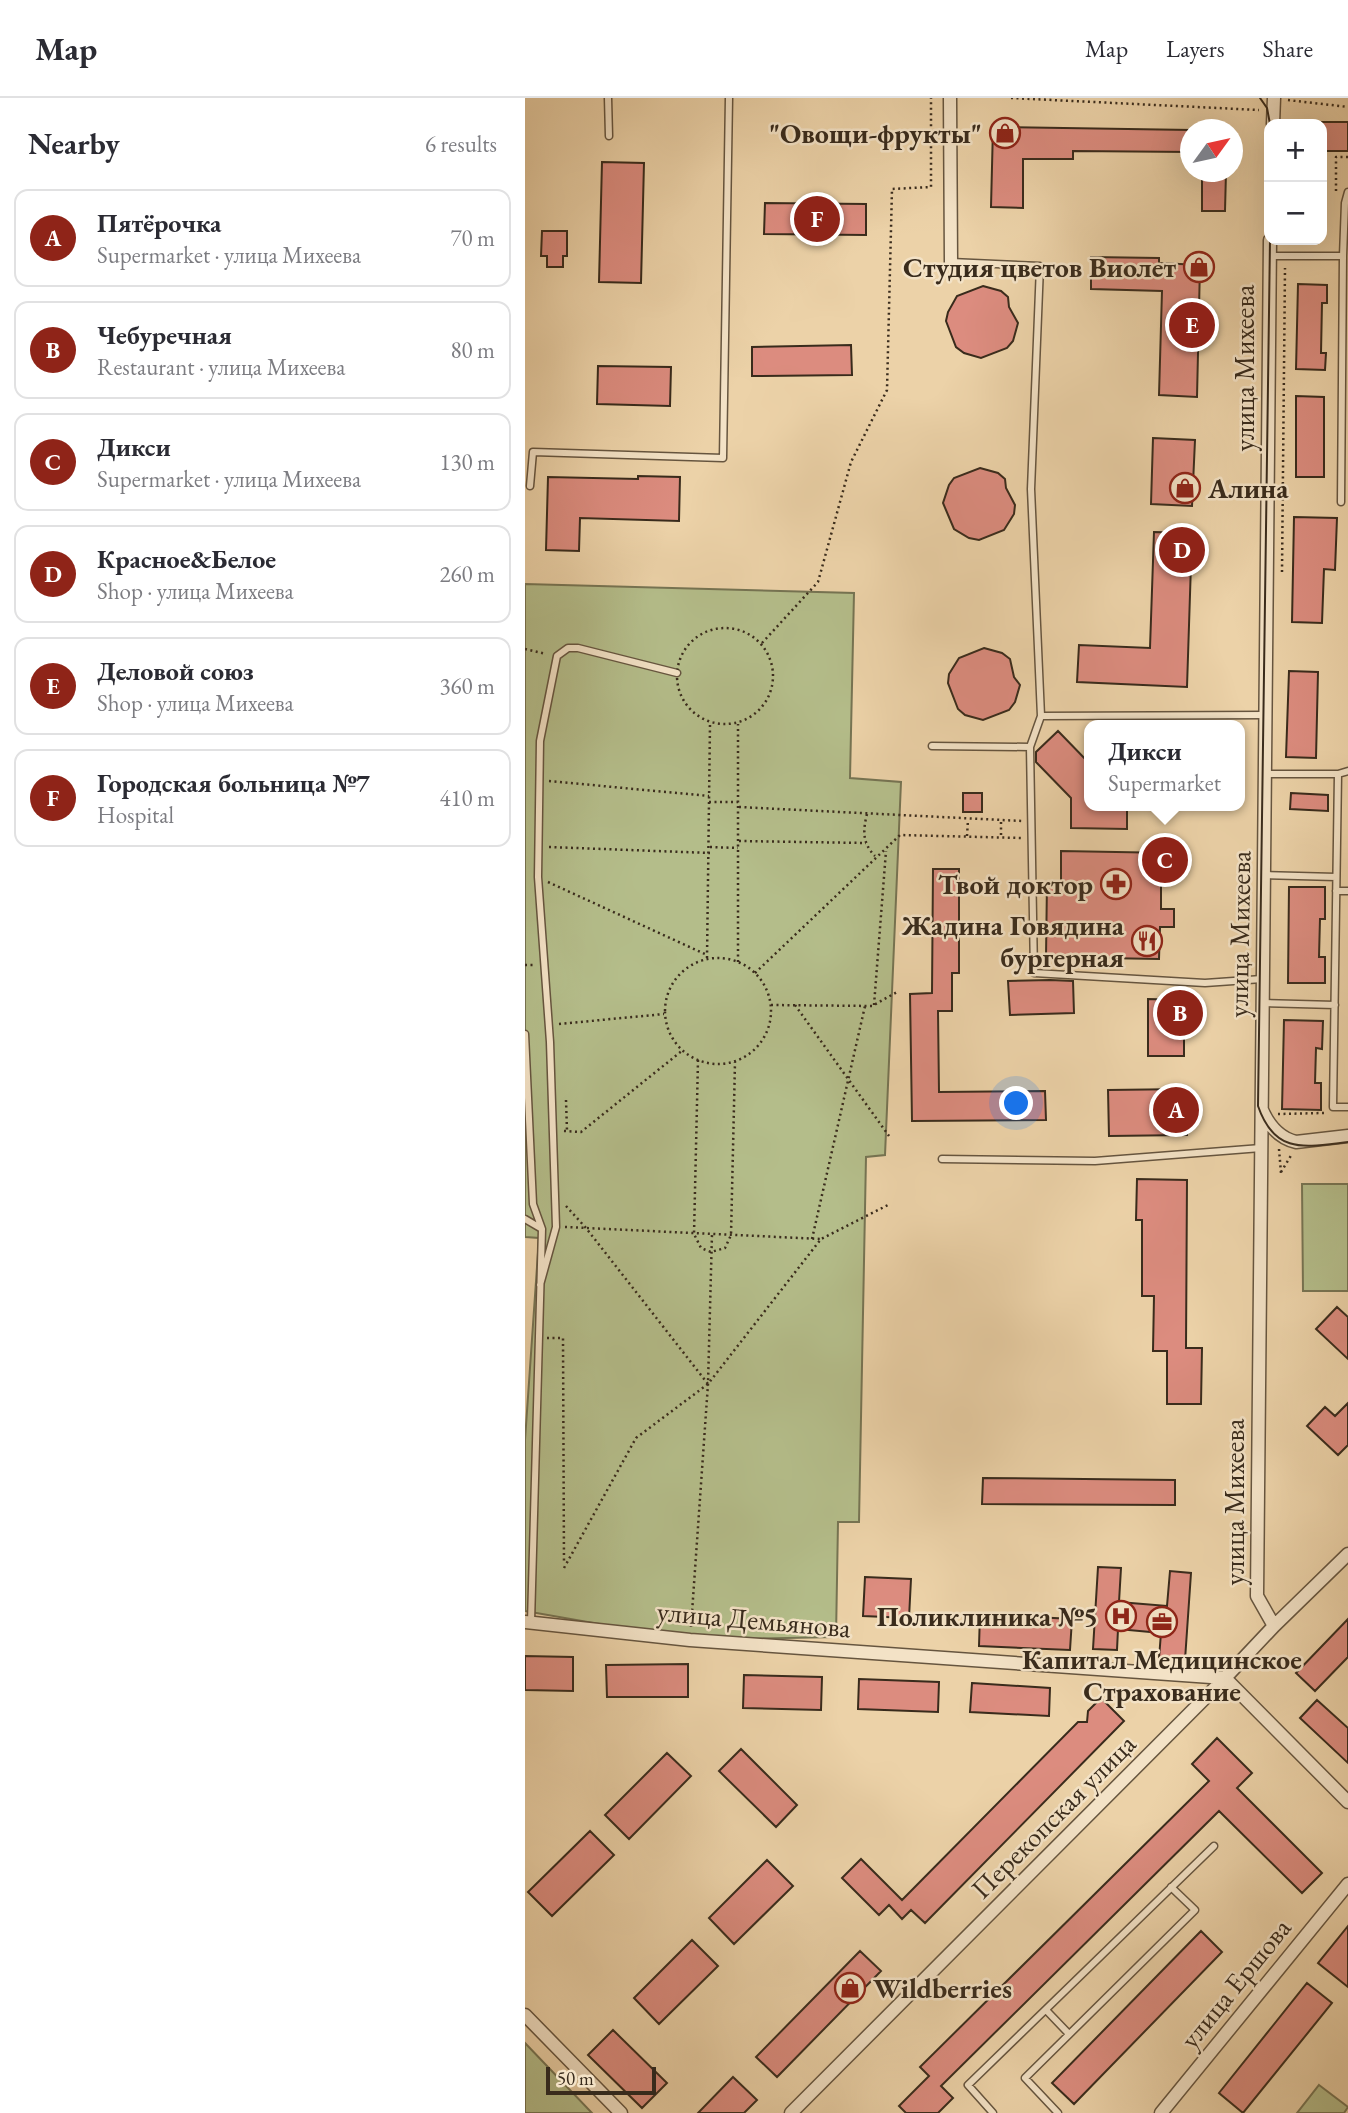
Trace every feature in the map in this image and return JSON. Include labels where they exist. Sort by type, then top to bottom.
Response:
[{"type":"street","points":[[950,98],[951,262]]},
{"type":"street","name":"улица Михеева","points":[[1270,245],[1257,1596],[1274,1626]]},
{"type":"street","points":[[1261,1108],[1272,1127],[1288,1140],[1296,1142],[1348,1136]]},
{"type":"street","name":"Перекопская улица","points":[[791,2113],[1348,1554]]},
{"type":"street","name":"улица Демьянова","points":[[528,1622],[690,1640],[1225,1678]]},
{"type":"street","points":[[1225,1678],[1348,1802]]},
{"type":"street","name":"улица Ершова","points":[[1161,2113],[1348,1884]]},
{"type":"street","points":[[525,2015],[621,2113]]},
{"type":"lane","points":[[608,98],[609,136]]},
{"type":"lane","points":[[530,486],[533,452],[723,458],[729,98]]},
{"type":"lane","points":[[1341,502],[1343,256],[1348,192]]},
{"type":"lane","points":[[1270,256],[1343,256]]},
{"type":"lane","points":[[951,262],[1040,266],[1031,489],[1041,716],[1030,747],[1034,973],[1205,983],[1263,979]]},
{"type":"lane","points":[[541,1285],[556,1227],[548,1025],[538,877],[540,741],[557,656],[568,648],[578,648],[677,673]]},
{"type":"lane","points":[[1041,716],[1266,715]]},
{"type":"lane","points":[[932,746],[1030,747]]},
{"type":"lane","points":[[1265,774],[1338,774],[1348,771]]},
{"type":"lane","points":[[1338,774],[1333,1107],[1348,1107]]},
{"type":"lane","points":[[1264,875],[1336,877]]},
{"type":"lane","points":[[1336,891],[1348,891]]},
{"type":"lane","points":[[1262,1003],[1335,1005]]},
{"type":"lane","points":[[525,1034],[533,1204],[542,1229],[528,1622]]},
{"type":"lane","points":[[942,1159],[1095,1161],[1261,1147]]},
{"type":"lane","points":[[525,1219],[542,1229]]},
{"type":"lane","points":[[993,2113],[968,2085],[1214,1846]]},
{"type":"lane","points":[[1058,2113],[1025,2078],[1195,1910],[1171,1887]]},
{"type":"lane","points":[[1046,2010],[1069,2034]]},
{"type":"path","points":[[762,643],[818,582],[851,462],[887,390],[892,189],[931,187],[931,98]]},
{"type":"path","points":[[1011,98],[1273,111]]},
{"type":"path","points":[[1287,98],[1348,107]]},
{"type":"path","points":[[717,627],[734,628],[749,633],[762,643],[772,665],[772,689],[765,704],[753,715],[739,722],[710,722],[696,715],[685,703],[678,688],[677,673],[680,656],[689,642],[702,632],[717,627]]},
{"type":"path","points":[[525,649],[557,656]]},
{"type":"path","points":[[707,956],[710,722]]},
{"type":"path","points":[[738,962],[739,722]]},
{"type":"path","points":[[540,780],[709,796]]},
{"type":"path","points":[[709,802],[867,814],[1032,822]]},
{"type":"path","points":[[867,814],[864,826],[867,848],[876,857]]},
{"type":"path","points":[[967,836],[968,820]]},
{"type":"path","points":[[1001,821],[1001,837]]},
{"type":"path","points":[[755,972],[900,835],[1032,838]]},
{"type":"path","points":[[740,841],[866,843]]},
{"type":"path","points":[[538,846],[710,853]]},
{"type":"path","points":[[710,847],[739,848]]},
{"type":"path","points":[[874,1005],[886,849]]},
{"type":"path","points":[[538,877],[707,956],[738,962],[755,972],[766,987],[771,1005],[770,1023],[763,1040],[750,1054],[736,1062],[719,1065],[698,1060],[675,1043],[667,1028],[667,994],[675,979],[707,956]]},
{"type":"path","points":[[771,1005],[865,1006],[874,1005],[897,992]]},
{"type":"path","points":[[795,1005],[889,1136]]},
{"type":"path","points":[[812,1238],[865,1006]]},
{"type":"path","points":[[548,1025],[665,1014]]},
{"type":"path","points":[[552,1130],[581,1132],[683,1050]]},
{"type":"path","points":[[698,1060],[694,1234],[701,1248],[712,1252],[725,1248],[731,1235],[736,1062]]},
{"type":"path","points":[[566,1100],[567,1131]]},
{"type":"path","points":[[1276,1114],[1325,1113]]},
{"type":"path","points":[[1281,1173],[1297,1146]]},
{"type":"path","points":[[555,1194],[586,1228],[708,1384]]},
{"type":"path","points":[[539,1337],[563,1338],[565,1568],[636,1438],[708,1384],[821,1239],[888,1205]]},
{"type":"path","points":[[556,1227],[821,1239]]},
{"type":"path","points":[[690,1640],[708,1384],[712,1234]]},
{"type":"green space","points":[[525,584],[854,593],[850,778],[901,782],[885,1155],[866,1157],[859,1522],[838,1522],[836,1637],[690,1640],[525,1611],[525,1440],[539,1238],[525,1237]]},
{"type":"green space","points":[[1302,1184],[1348,1184],[1348,1291],[1303,1291]]},
{"type":"green space","points":[[525,2043],[592,2113],[525,2113]]},
{"type":"green space","points":[[1319,2085],[1348,2107],[1344,2113],[1297,2113]]},
{"type":"building","points":[[1327,122],[1348,122],[1348,151],[1327,151]]},
{"type":"building","points":[[993,127],[1180,130],[1180,152],[1073,151],[1073,159],[1023,159],[1023,208],[991,207]]},
{"type":"building","points":[[602,162],[644,163],[641,283],[599,282]]},
{"type":"building","points":[[1202,182],[1226,182],[1225,211],[1202,211]]},
{"type":"building","points":[[765,203],[866,204],[866,235],[764,234]]},
{"type":"building","points":[[542,231],[567,231],[567,256],[563,256],[563,267],[547,267],[547,256],[541,256]]},
{"type":"building","points":[[1091,257],[1159,258],[1159,263],[1200,265],[1197,397],[1159,395],[1162,291],[1091,289]]},
{"type":"building","points":[[1298,284],[1327,285],[1327,303],[1322,303],[1321,353],[1326,353],[1325,370],[1296,369]]},
{"type":"building","points":[[983,286],[1001,291],[1008,297],[1009,307],[1018,323],[1013,341],[1007,348],[981,358],[964,353],[956,347],[946,321],[957,296]]},
{"type":"building","points":[[851,345],[852,375],[752,376],[752,347]]},
{"type":"building","points":[[598,366],[671,367],[670,406],[597,404]]},
{"type":"building","points":[[1296,396],[1324,397],[1324,477],[1296,477]]},
{"type":"building","points":[[1153,438],[1195,440],[1192,506],[1151,504]]},
{"type":"building","points":[[980,468],[998,473],[1005,479],[1006,488],[1015,505],[1014,514],[1004,530],[979,540],[969,538],[954,529],[943,503],[954,478]]},
{"type":"building","points":[[638,476],[680,477],[679,521],[580,518],[579,551],[546,550],[548,477],[638,479]]},
{"type":"building","points":[[1294,517],[1337,518],[1335,570],[1324,569],[1322,623],[1292,622]]},
{"type":"building","points":[[1154,532],[1192,533],[1187,687],[1077,682],[1079,645],[1150,648]]},
{"type":"building","points":[[984,648],[1002,653],[1010,659],[1014,677],[1020,685],[1015,702],[1009,710],[983,720],[965,715],[958,709],[948,683],[949,674],[959,658]]},
{"type":"building","points":[[1289,671],[1318,672],[1316,758],[1286,757]]},
{"type":"building","points":[[1058,731],[1084,758],[1084,811],[1127,811],[1127,829],[1071,828],[1071,798],[1036,762],[1036,752]]},
{"type":"building","points":[[963,793],[982,793],[982,812],[963,812]]},
{"type":"building","points":[[1291,793],[1328,795],[1328,811],[1290,809]]},
{"type":"building","points":[[1061,851],[1171,853],[1170,868],[1161,868],[1161,909],[1174,909],[1174,927],[1160,927],[1159,959],[1046,957],[1047,881],[1061,881]]},
{"type":"building","points":[[933,869],[959,869],[959,973],[952,973],[952,1011],[938,1011],[939,1092],[1045,1091],[1046,1120],[912,1121],[910,994],[932,993]]},
{"type":"building","points":[[1289,887],[1325,887],[1325,919],[1320,919],[1319,957],[1325,957],[1325,983],[1288,983]]},
{"type":"building","points":[[1008,981],[1073,981],[1074,1013],[1010,1015]]},
{"type":"building","points":[[1148,999],[1184,1000],[1184,1056],[1148,1056]]},
{"type":"building","points":[[1284,1020],[1323,1021],[1322,1049],[1316,1048],[1315,1083],[1321,1083],[1321,1110],[1282,1109]]},
{"type":"building","points":[[1187,1089],[1187,1135],[1109,1136],[1108,1090]]},
{"type":"building","points":[[1137,1179],[1187,1180],[1186,1348],[1202,1348],[1201,1404],[1167,1404],[1167,1351],[1153,1351],[1154,1296],[1142,1296],[1142,1220],[1136,1220]]},
{"type":"building","points":[[1337,1307],[1348,1317],[1348,1359],[1316,1329]]},
{"type":"building","points":[[1348,1403],[1348,1445],[1338,1455],[1307,1426],[1325,1407],[1335,1416]]},
{"type":"building","points":[[983,1478],[1175,1480],[1175,1505],[982,1504]]},
{"type":"building","points":[[1098,1567],[1121,1568],[1119,1602],[1167,1606],[1170,1571],[1191,1573],[1185,1660],[1159,1658],[1161,1633],[1118,1629],[1117,1650],[1093,1649]]},
{"type":"building","points":[[865,1577],[911,1579],[909,1618],[863,1616]]},
{"type":"building","points":[[980,1614],[1072,1619],[1070,1650],[979,1646]]},
{"type":"building","points":[[1348,1619],[1348,1657],[1315,1691],[1296,1673]]},
{"type":"building","points":[[525,1656],[573,1657],[573,1691],[525,1690]]},
{"type":"building","points":[[688,1664],[688,1697],[607,1697],[606,1665]]},
{"type":"building","points":[[744,1675],[822,1677],[821,1710],[743,1708]]},
{"type":"building","points":[[859,1679],[939,1682],[938,1712],[858,1709]]},
{"type":"building","points":[[972,1683],[1050,1688],[1049,1716],[970,1712]]},
{"type":"building","points":[[1101,1698],[1124,1721],[925,1923],[911,1910],[902,1919],[889,1905],[879,1915],[842,1878],[861,1859],[902,1900],[1078,1722],[1087,1722],[1088,1711]]},
{"type":"building","points":[[1317,1700],[1348,1728],[1348,1763],[1300,1718]]},
{"type":"building","points":[[1217,1738],[1252,1773],[1237,1788],[1322,1873],[1302,1893],[1219,1811],[941,2086],[953,2098],[938,2113],[906,2113],[899,2106],[929,2076],[920,2067],[1209,1781],[1192,1764]]},
{"type":"building","points":[[741,1749],[797,1805],[776,1827],[719,1771]]},
{"type":"building","points":[[667,1753],[691,1776],[629,1839],[605,1815]]},
{"type":"building","points":[[590,1831],[614,1855],[552,1916],[528,1892]]},
{"type":"building","points":[[767,1860],[793,1886],[734,1944],[709,1918]]},
{"type":"building","points":[[1348,1926],[1348,1987],[1318,1963]]},
{"type":"building","points":[[1201,1931],[1222,1952],[1074,2104],[1052,2083]]},
{"type":"building","points":[[692,1940],[718,1966],[659,2024],[634,1998]]},
{"type":"building","points":[[860,1951],[881,1971],[777,2077],[756,2057]]},
{"type":"building","points":[[1307,1983],[1332,2003],[1243,2113],[1219,2093]]},
{"type":"building","points":[[613,2030],[667,2083],[642,2108],[588,2055]]},
{"type":"building","points":[[733,2077],[757,2100],[744,2113],[698,2113]]},
{"type":"tram line","points":[[1260,98],[1267,108],[1269,119]]},
{"type":"tram line","points":[[1270,245],[1258,1106],[1273,1133],[1283,1140],[1305,1146],[1348,1142]]},
{"type":"place","name":"\"Овощи-фрукты\"","points":[[1005,133]]},
{"type":"place","name":"Городская больница №7","points":[[817,219]]},
{"type":"place","name":"Студия цветов Виолет","points":[[1199,267]]},
{"type":"place","name":"Деловой союз","points":[[1192,325]]},
{"type":"place","name":"Алина","points":[[1185,488]]},
{"type":"place","name":"Красное&Белое","points":[[1182,550]]},
{"type":"place","name":"Дикси","points":[[1165,860]]},
{"type":"place","name":"Твой доктор","points":[[1116,884]]},
{"type":"place","name":"Жадина Говядина бургерная","points":[[1147,941]]},
{"type":"place","name":"Чебуречная","points":[[1180,1013]]},
{"type":"place","name":"Пятёрочка","points":[[1176,1110]]},
{"type":"place","name":"Поликлиника №5","points":[[1121,1616]]},
{"type":"place","name":"Капитал Медицинское Страхование","points":[[1162,1622]]},
{"type":"place","name":"Wildberries","points":[[850,1988]]}]
